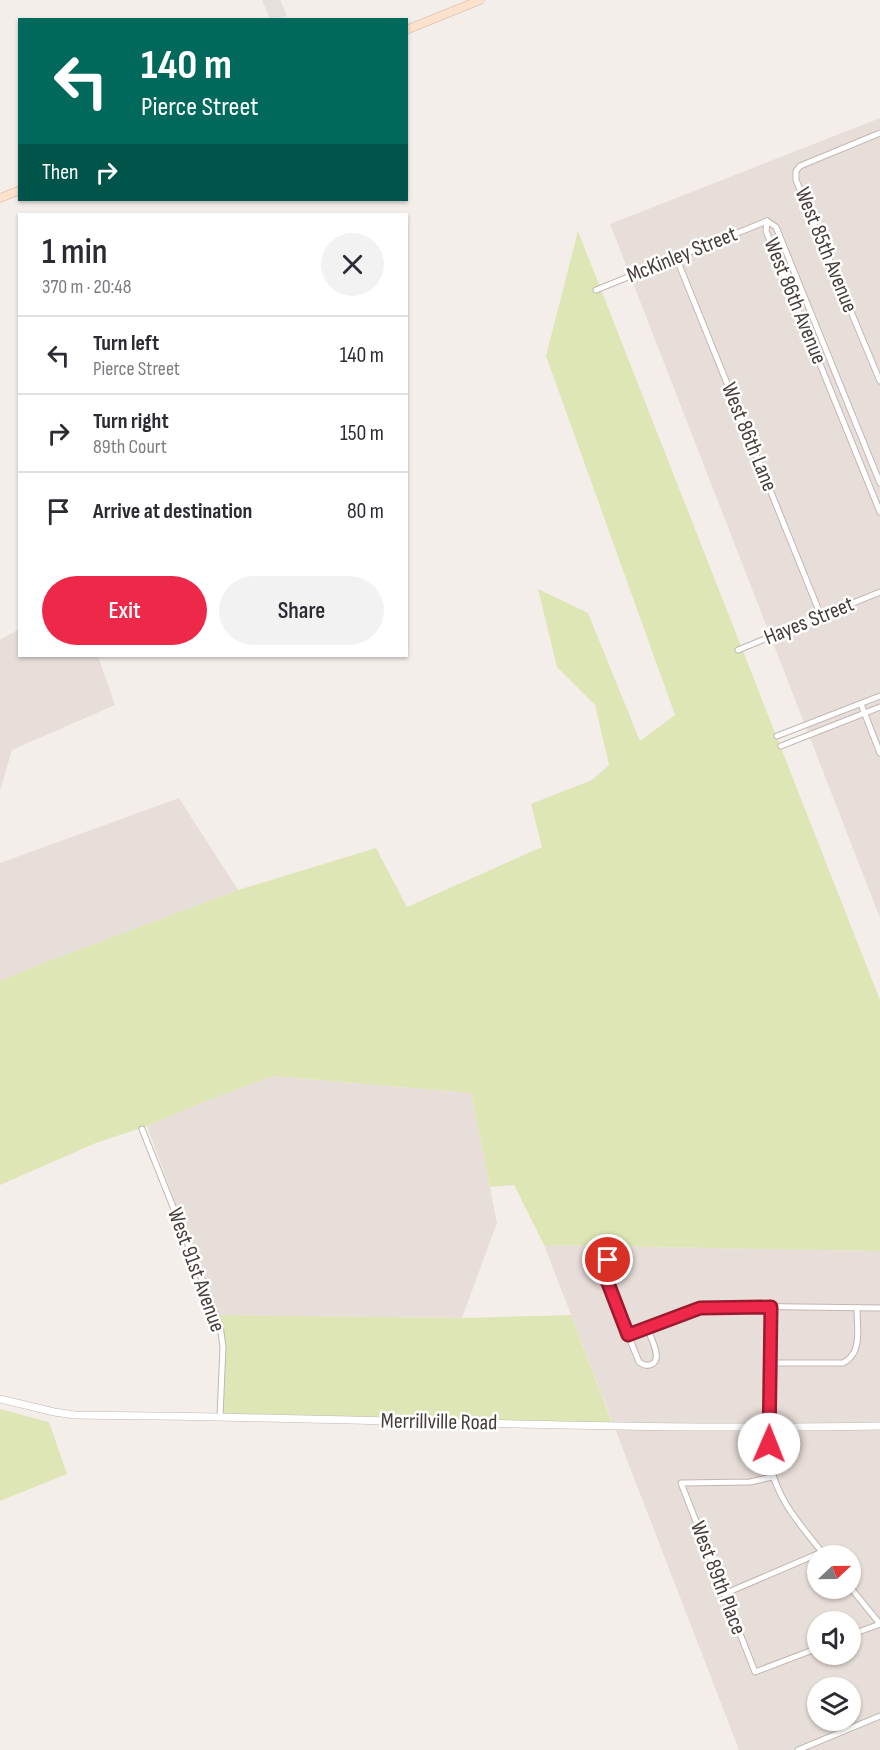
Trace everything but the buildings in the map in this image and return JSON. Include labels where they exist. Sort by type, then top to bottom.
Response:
[{"type":"main road","points":[[408,29],[480,0]]},
{"type":"main road","points":[[0,198],[18,190]]},
{"type":"street","name":"West 85th Avenue","points":[[880,133],[800,166],[796,171],[796,180],[880,381]]},
{"type":"street","name":"McKinley Street","points":[[596,290],[767,221]]},
{"type":"street","name":"West 86th Avenue","points":[[880,483],[776,227],[767,221],[766,231],[880,512]]},
{"type":"street","name":"West 86th Lane","points":[[676,257],[821,616]]},
{"type":"street","name":"Hayes Street","points":[[738,650],[880,592]]},
{"type":"street","points":[[777,736],[880,696]]},
{"type":"street","points":[[861,704],[880,753]]},
{"type":"street","points":[[781,746],[880,707]]},
{"type":"street","name":"West 91st Avenue","points":[[142,1129],[220,1325],[223,1347],[220,1416]]},
{"type":"street","points":[[608,1285],[621,1276],[623,1269],[618,1260],[608,1260],[603,1270],[608,1285],[639,1362],[642,1365],[652,1364],[656,1361],[657,1355],[647,1328]]},
{"type":"street","points":[[771,1307],[769,1460],[772,1477],[777,1491],[791,1513],[817,1545]]},
{"type":"street","points":[[628,1335],[700,1308],[880,1308]]},
{"type":"street","points":[[771,1363],[843,1363],[850,1359],[857,1348],[856,1308]]},
{"type":"street","name":"Merrillville Road","points":[[0,1399],[75,1415],[769,1428],[880,1426]]},
{"type":"street","name":"West 89th Place","points":[[772,1477],[750,1482],[681,1483],[755,1672],[807,1652]]},
{"type":"street","points":[[724,1594],[807,1561]]},
{"type":"street","points":[[860,1599],[880,1624],[861,1631]]},
{"type":"street","points":[[798,1750],[880,1716]]},
{"type":"shaded area","points":[[262,0],[280,0],[287,16],[270,18]]},
{"type":"shaded area","points":[[880,118],[880,918],[610,224]]},
{"type":"shaded area","points":[[18,630],[18,657],[98,657],[115,705],[12,750],[0,791],[0,640]]},
{"type":"shaded area","points":[[179,798],[238,890],[0,981],[0,863]]},
{"type":"shaded area","points":[[273,1076],[471,1093],[497,1223],[462,1318],[216,1315],[147,1126]]},
{"type":"shaded area","points":[[544,1245],[880,1251],[880,1750],[739,1750]]},
{"type":"green space","points":[[578,231],[880,1000],[880,1251],[544,1245],[514,1185],[490,1187],[471,1093],[273,1076],[147,1126],[96,1143],[0,1185],[0,981],[238,890],[376,848],[407,907],[542,847],[531,804],[592,780],[609,765],[595,705],[557,667],[538,589],[588,613],[640,741],[675,715],[546,356]]},
{"type":"green space","points":[[216,1315],[462,1318],[571,1315],[613,1425],[220,1416],[223,1348]]},
{"type":"green space","points":[[0,1409],[49,1422],[67,1474],[0,1501]]},
{"type":"route","points":[[608,1260],[603,1270],[628,1335],[700,1308],[714,1306],[771,1307],[769,1444]]}]
